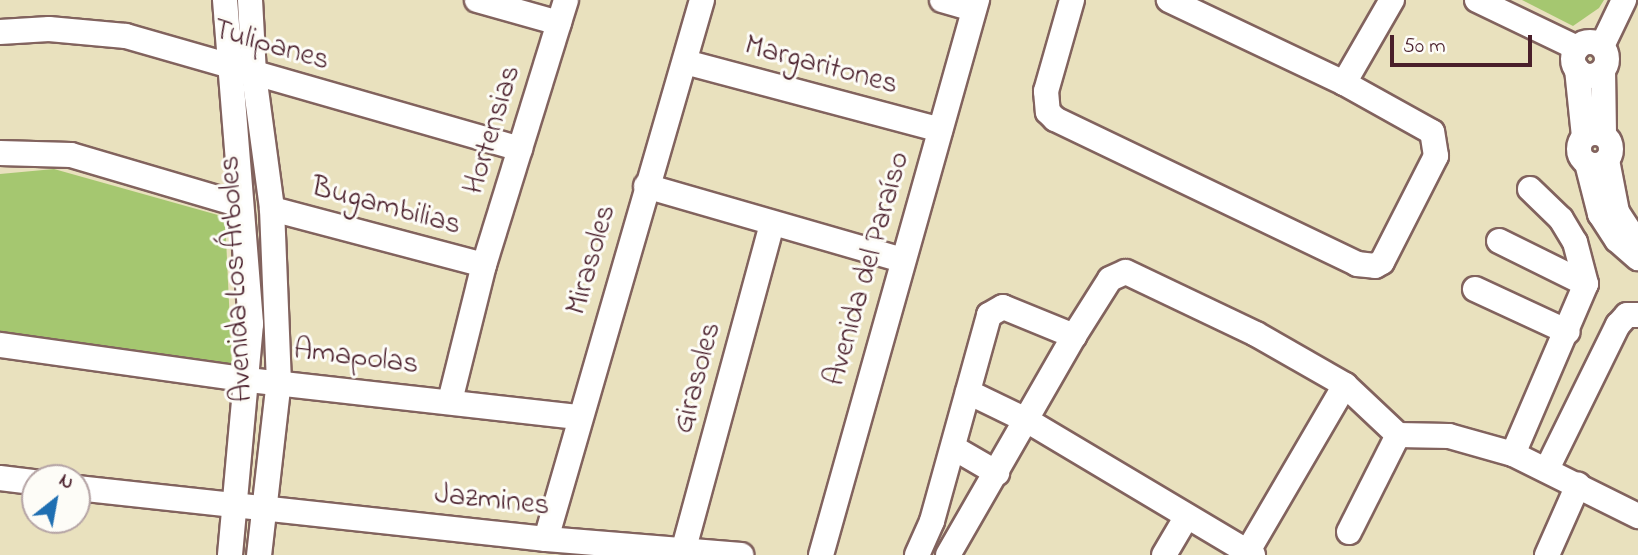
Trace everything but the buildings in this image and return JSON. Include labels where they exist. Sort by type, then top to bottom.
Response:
[{"type":"street","name":"Avenida Los Árboles","points":[[225,0],[227,66],[251,324],[230,555]]},
{"type":"street","name":"Avenida Los Árboles","points":[[250,0],[254,75],[272,209],[279,380],[259,555]]},
{"type":"street","points":[[477,0],[563,11]]},
{"type":"street","name":"Mirasoles","points":[[546,539],[579,417],[702,0]]},
{"type":"street","points":[[942,0],[976,5]]},
{"type":"street","points":[[1072,0],[1046,91],[1048,111],[1055,119],[1357,264],[1375,266],[1387,257],[1436,156],[1436,138],[1426,127],[1344,83],[1169,0]]},
{"type":"street","points":[[1344,83],[1392,0]]},
{"type":"street","points":[[1477,0],[1590,58]]},
{"type":"street","points":[[1624,0],[1590,58],[1600,214],[1617,240],[1638,258]]},
{"type":"street","name":"Avenida del Paraíso","points":[[821,555],[976,5]]},
{"type":"street","name":"Hortensias","points":[[450,401],[484,265],[563,11]]},
{"type":"street","name":"Tulipanes","points":[[0,32],[49,29],[107,33],[520,149]]},
{"type":"street","name":"Margaritones","points":[[685,62],[940,130]]},
{"type":"street","points":[[1595,149],[1621,220],[1638,240]]},
{"type":"street","points":[[0,153],[71,155],[241,205]]},
{"type":"street","points":[[646,186],[903,260]]},
{"type":"street","points":[[1513,454],[1568,332],[1586,284],[1575,242],[1561,219],[1530,189]]},
{"type":"street","name":"Bugambilias","points":[[272,209],[484,265]]},
{"type":"street","name":"Girasoles","points":[[684,548],[772,224]]},
{"type":"street","points":[[1499,242],[1586,284]]},
{"type":"street","points":[[948,555],[1028,421],[1074,336],[1110,279],[1126,272],[1256,334],[1345,384],[1398,435],[1450,436],[1513,454],[1638,516]]},
{"type":"street","points":[[1475,289],[1568,332]]},
{"type":"street","points":[[917,555],[954,448],[985,324],[997,309],[1009,308],[1074,336]]},
{"type":"street","points":[[1547,470],[1618,325],[1627,315],[1638,316]]},
{"type":"street","name":"Amapolas","points":[[0,345],[248,380],[279,380],[579,417]]},
{"type":"street","points":[[968,392],[1028,421],[1250,553],[1345,384]]},
{"type":"street","points":[[1349,532],[1398,435]]},
{"type":"street","points":[[954,448],[998,472]]},
{"type":"street","points":[[0,478],[21,480]]},
{"type":"street","points":[[1547,555],[1578,485]]},
{"type":"street","name":"Jazmines","points":[[91,490],[546,539],[684,548],[741,555]]},
{"type":"street","points":[[1164,555],[1187,516]]},
{"type":"green space","points":[[1522,0],[1604,0],[1599,8],[1573,26]]},
{"type":"green space","points":[[54,169],[225,217],[232,367],[0,339],[0,174]]}]
